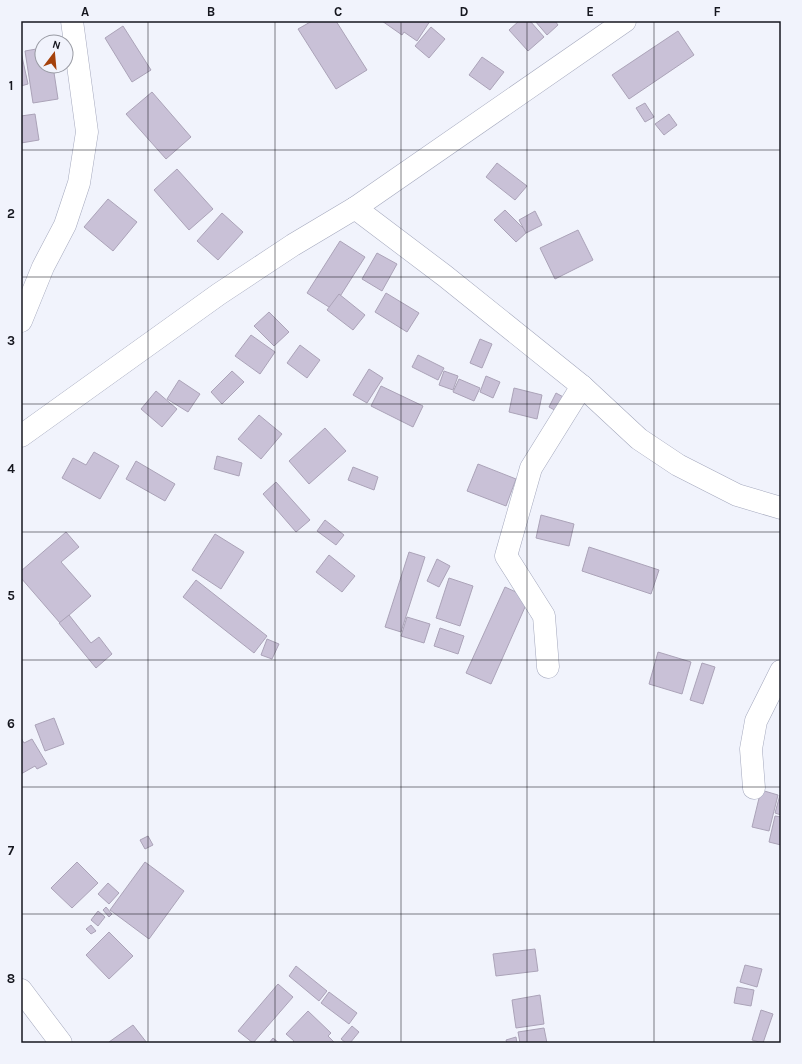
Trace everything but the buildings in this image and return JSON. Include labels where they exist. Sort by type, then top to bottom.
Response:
[{"type":"street","points":[[21,321],[43,267],[65,225],[79,183],[87,132],[72,21]]},
{"type":"street","points":[[21,436],[219,294],[293,245],[355,208],[626,21]]},
{"type":"street","points":[[355,208],[445,276],[582,386],[639,439],[678,465],[737,495],[781,508]]},
{"type":"street","points":[[548,667],[544,616],[506,556],[531,468],[582,386]]},
{"type":"street","points":[[754,788],[751,749],[756,721],[781,671]]},
{"type":"street","points":[[21,990],[61,1043]]}]
